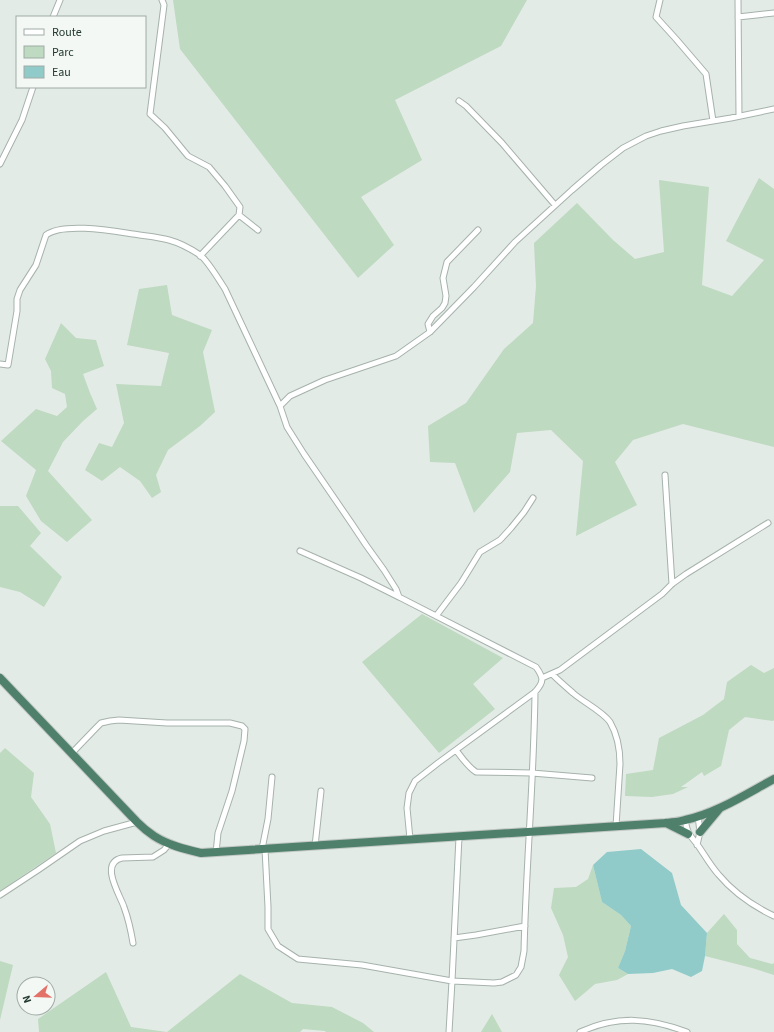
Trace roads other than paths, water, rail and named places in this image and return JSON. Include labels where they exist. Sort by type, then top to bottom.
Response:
[{"type":"highway","points":[[0,678],[71,754],[137,822],[153,836],[169,844],[201,853],[666,823],[685,820],[720,808],[774,779]]},
{"type":"highway","points":[[700,832],[720,808]]},
{"type":"highway","points":[[666,823],[688,834]]},
{"type":"street","points":[[53,16],[60,0]]},
{"type":"street","points":[[162,0],[164,5],[150,114],[165,128],[188,156],[209,167],[225,186],[240,208],[239,215],[200,256]]},
{"type":"street","points":[[660,0],[656,17],[706,74],[713,121]]},
{"type":"street","points":[[738,0],[739,116]]},
{"type":"street","points":[[738,17],[774,13]]},
{"type":"street","points":[[0,164],[22,120],[33,88]]},
{"type":"street","points":[[459,101],[502,143],[555,205]]},
{"type":"street","points":[[280,406],[290,396],[325,380],[396,356],[430,332],[515,242],[555,205],[623,148],[660,131],[774,109]]},
{"type":"street","points":[[239,215],[258,230]]},
{"type":"street","points":[[0,364],[8,365],[17,311],[17,299],[20,290],[36,265],[46,234],[71,228],[90,228],[156,238],[171,241],[185,247],[200,256],[225,289],[280,406],[287,427],[384,570],[396,589],[398,597]]},
{"type":"street","points":[[430,332],[428,324],[445,303],[446,296],[443,278],[448,262],[478,230]]},
{"type":"street","points":[[665,475],[672,584]]},
{"type":"street","points":[[436,616],[461,583],[480,552],[500,540],[524,512],[533,498]]},
{"type":"street","points":[[542,678],[564,667],[662,594],[672,584],[686,574],[768,523]]},
{"type":"street","points":[[300,551],[361,578],[536,667],[541,673],[542,685],[535,692],[415,781],[410,793],[407,808],[410,839]]},
{"type":"street","points":[[552,674],[573,693],[602,714],[614,731],[620,755],[616,826]]},
{"type":"street","points":[[272,777],[264,849],[268,929],[278,946],[298,959],[362,965],[452,981],[502,982],[516,975],[521,967],[524,951],[535,692]]},
{"type":"street","points":[[71,754],[96,728],[101,724],[110,721],[119,720],[167,724],[230,723],[242,726],[245,729],[244,741],[232,791],[218,833],[216,852]]},
{"type":"street","points":[[456,750],[468,766],[476,772],[532,773],[592,778]]},
{"type":"street","points":[[315,846],[321,791]]},
{"type":"street","points":[[697,845],[700,832],[698,816]]},
{"type":"street","points":[[685,820],[688,834],[703,855],[729,886],[763,911],[774,916]]},
{"type":"street","points":[[0,895],[80,841],[104,830],[137,822]]},
{"type":"street","points":[[449,1032],[459,837]]},
{"type":"street","points":[[133,943],[124,905],[114,885],[113,864],[118,859],[122,858],[153,857],[164,850],[169,844]]},
{"type":"street","points":[[454,938],[524,926]]},
{"type":"street","points":[[580,1032],[610,1022],[640,1021],[667,1026],[687,1032]]},
{"type":"water","points":[[641,849],[672,873],[681,905],[707,933],[702,971],[691,977],[672,969],[653,973],[628,974],[618,968],[625,951],[631,926],[621,915],[602,902],[593,865],[607,852]]}]
